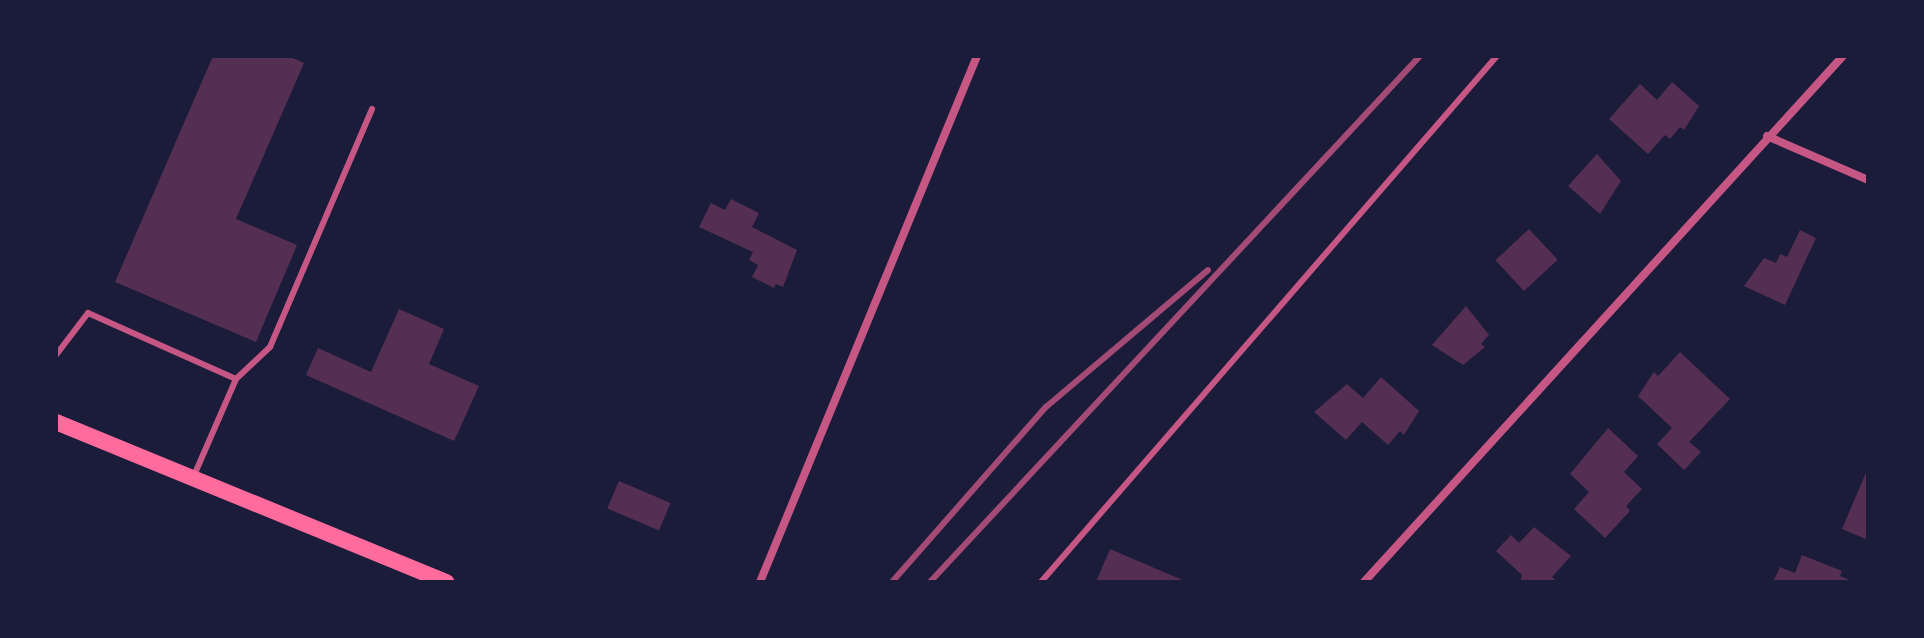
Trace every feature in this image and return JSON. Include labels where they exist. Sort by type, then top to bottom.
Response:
[{"type":"main road","points":[[56,422],[446,582]]},
{"type":"street","points":[[760,582],[977,56]]},
{"type":"street","points":[[1364,582],[1843,56]]},
{"type":"street","points":[[1767,136],[1868,180]]},
{"type":"lane","points":[[1041,582],[1497,56]]},
{"type":"lane","points":[[193,478],[236,379],[270,347],[372,109]]},
{"type":"lane","points":[[56,355],[88,313],[236,379]]},
{"type":"building","points":[[213,56],[288,56],[304,63],[236,219],[297,245],[256,342],[115,282]]},
{"type":"building","points":[[1672,82],[1699,106],[1684,130],[1680,127],[1670,139],[1665,135],[1648,154],[1609,119],[1640,84],[1657,100]]},
{"type":"building","points":[[1597,154],[1621,181],[1600,214],[1568,186]]},
{"type":"building","points":[[731,199],[759,213],[752,227],[797,250],[783,287],[776,284],[774,288],[752,277],[758,265],[749,260],[753,252],[699,227],[711,203],[725,210]]},
{"type":"building","points":[[1529,229],[1558,260],[1524,291],[1495,260]]},
{"type":"building","points":[[1800,230],[1816,238],[1785,305],[1744,286],[1764,258],[1776,263],[1780,254],[1787,257]]},
{"type":"building","points":[[1466,306],[1489,335],[1481,344],[1485,347],[1463,365],[1432,345]]},
{"type":"building","points":[[399,309],[444,329],[429,364],[479,386],[454,441],[306,375],[318,348],[371,372]]},
{"type":"building","points":[[1680,352],[1730,399],[1689,442],[1701,452],[1684,470],[1657,444],[1672,428],[1638,396],[1654,372],[1658,376]]},
{"type":"building","points":[[1381,377],[1419,411],[1404,435],[1400,431],[1388,445],[1362,422],[1346,440],[1314,412],[1347,384],[1363,398]]},
{"type":"building","points":[[1608,428],[1638,456],[1624,472],[1642,489],[1626,506],[1630,511],[1605,538],[1574,509],[1589,492],[1570,474]]},
{"type":"building","points":[[1868,468],[1868,540],[1842,529]]},
{"type":"building","points":[[619,481],[671,503],[659,530],[607,509]]},
{"type":"building","points":[[1534,527],[1571,556],[1552,577],[1558,582],[1520,582],[1522,575],[1496,551],[1511,535],[1519,543]]},
{"type":"building","points":[[1110,549],[1187,582],[1096,582]]},
{"type":"building","points":[[1802,555],[1842,571],[1840,576],[1854,582],[1773,582],[1780,567],[1795,573]]},
{"type":"railway","points":[[930,582],[1420,56]]},
{"type":"railway","points":[[892,582],[1046,407],[1208,270]]}]
